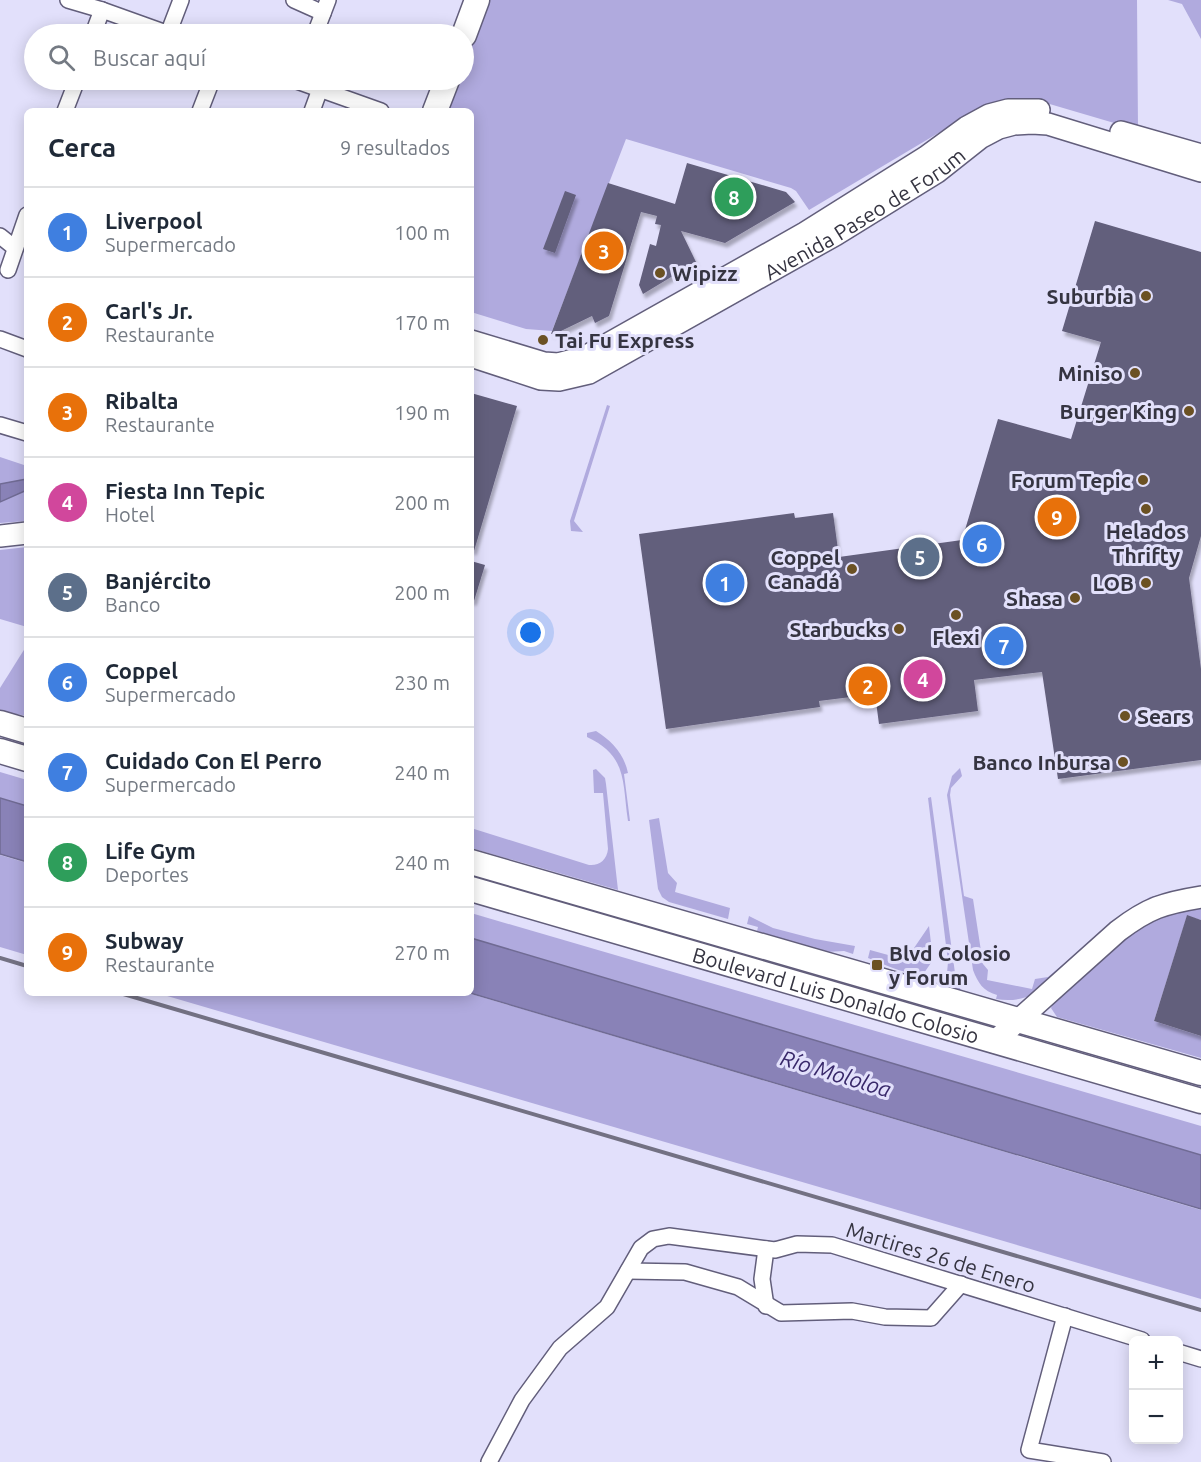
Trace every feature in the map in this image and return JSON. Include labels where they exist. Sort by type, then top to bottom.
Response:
[{"type":"main road","points":[[453,24],[462,0]]},
{"type":"main road","points":[[468,24],[477,0]]},
{"type":"main road","points":[[422,108],[428,90]]},
{"type":"main road","points":[[436,108],[443,90]]},
{"type":"main road","points":[[0,723],[24,730]]},
{"type":"main road","points":[[0,751],[24,758]]},
{"type":"main road","name":"Boulevard Luis Donaldo Colosio","points":[[474,863],[1201,1073]]},
{"type":"main road","points":[[474,881],[614,922],[625,922],[636,911]]},
{"type":"main road","name":"Boulevard Luis Donaldo Colosio","points":[[474,890],[1201,1101]]},
{"type":"main road","points":[[648,942],[643,939],[640,932],[644,926],[650,924],[786,963],[803,958]]},
{"type":"street","points":[[68,0],[141,24]]},
{"type":"street","points":[[173,24],[181,0]]},
{"type":"street","points":[[294,0],[326,6],[319,24]]},
{"type":"street","points":[[97,24],[102,10]]},
{"type":"street","points":[[66,108],[73,90]]},
{"type":"street","points":[[201,108],[208,90]]},
{"type":"street","points":[[313,108],[320,90]]},
{"type":"street","points":[[323,90],[373,108]]},
{"type":"street","name":"Avenida Paseo de Forum","points":[[474,341],[544,363],[558,364],[585,357],[805,233],[926,157],[967,127],[989,115],[1008,110],[1028,108],[1047,111],[1201,155]]},
{"type":"street","name":"Avenida Paseo de Forum","points":[[474,357],[541,379],[559,380],[589,373],[835,235],[937,172],[980,138],[999,128],[1014,124],[1048,124],[1201,171]]},
{"type":"street","points":[[8,270],[24,223]]},
{"type":"street","points":[[0,236],[15,248]]},
{"type":"street","points":[[0,339],[24,348]]},
{"type":"street","points":[[0,425],[24,432]]},
{"type":"street","points":[[0,536],[24,533]]},
{"type":"street","points":[[994,1042],[1137,916],[1167,902],[1201,897]]},
{"type":"street","name":"Martires 26 de Enero","points":[[489,1462],[522,1400],[560,1348],[607,1307],[640,1248],[653,1239],[669,1236],[775,1250],[797,1244],[832,1245],[1129,1337]]},
{"type":"street","points":[[766,1249],[762,1279],[766,1306]]},
{"type":"street","points":[[628,1271],[685,1272],[738,1287],[781,1313],[852,1311],[885,1317],[931,1318],[961,1284]]},
{"type":"street","points":[[1065,1317],[1029,1450],[1103,1462]]},
{"type":"street","points":[[1183,1353],[1201,1359]]},
{"type":"shaded area","points":[[482,0],[1137,0],[1138,130],[1036,100],[1015,99],[991,104],[809,210],[796,191],[791,188],[626,139],[552,331],[526,329],[474,313],[474,108],[440,108],[447,90],[474,90],[473,24]]},
{"type":"shaded area","points":[[1168,0],[1201,0],[1201,39],[1182,4]]},
{"type":"shaded area","points":[[607,405],[610,406],[574,521],[583,532],[571,531],[570,521]]},
{"type":"shaded area","points":[[0,457],[24,465],[24,521],[0,523]]},
{"type":"shaded area","points":[[24,547],[24,626],[0,619],[0,550]]},
{"type":"shaded area","points":[[24,650],[24,715],[0,711],[0,688]]},
{"type":"shaded area","points":[[596,731],[607,739],[624,760],[628,773],[624,774],[630,821],[628,821],[621,772],[616,762],[600,744],[587,737],[587,733]]},
{"type":"shaded area","points":[[960,768],[962,776],[951,788],[950,795],[964,896],[973,899],[983,964],[988,970],[987,980],[1032,989],[1035,979],[1048,977],[1117,919],[1150,897],[1174,892],[1032,995],[1014,1000],[996,999],[997,995],[982,986],[973,970],[947,795],[952,776]]},
{"type":"shaded area","points":[[596,769],[605,778],[618,890],[474,849],[474,829],[589,865],[599,863],[606,856],[608,849],[603,793],[594,793],[593,770]]},
{"type":"shaded area","points":[[0,772],[24,779],[24,805],[0,798]]},
{"type":"shaded area","points":[[931,797],[955,973],[961,991],[937,985],[947,973],[948,962],[928,798]]},
{"type":"shaded area","points":[[659,818],[668,873],[677,883],[675,892],[730,908],[728,919],[669,902],[662,897],[658,889],[649,820]]},
{"type":"shaded area","points":[[0,855],[24,862],[24,954],[0,947]]},
{"type":"shaded area","points":[[1201,905],[1201,920],[1187,916],[1154,1021],[1201,1036],[1201,1058],[1057,1017],[1051,1008],[1056,997],[1136,927],[1154,915]]},
{"type":"shaded area","points":[[474,914],[1201,1126],[1201,1155],[474,939]]},
{"type":"shaded area","points":[[749,916],[773,928],[855,946],[853,954],[844,951],[826,952],[757,931],[758,927],[747,924]]},
{"type":"shaded area","points":[[929,926],[933,960],[924,973],[902,971],[868,958],[870,950],[910,961],[914,948]]},
{"type":"shaded area","points":[[474,995],[1201,1210],[1201,1299],[167,996]]},
{"type":"water","points":[[24,480],[24,491],[0,502],[0,484]]},
{"type":"water","points":[[0,798],[24,805],[24,861],[0,854]]},
{"type":"water","name":"Río Mololoa","points":[[474,939],[1201,1155],[1201,1209],[474,994]]},
{"type":"building","points":[[687,163],[786,192],[795,202],[725,243],[681,231],[696,262],[643,294],[639,285],[650,244],[656,246],[661,225],[655,224],[657,216],[641,212],[609,316],[595,323],[592,316],[551,334],[608,183],[675,204]]},
{"type":"building","points":[[565,191],[576,195],[555,253],[543,249]]},
{"type":"building","points":[[1095,221],[1201,252],[1201,536],[1189,578],[1201,669],[1201,760],[1058,779],[1042,672],[974,680],[978,711],[879,724],[875,694],[819,701],[820,707],[666,729],[639,534],[794,513],[795,518],[833,513],[839,557],[962,540],[998,419],[1071,439],[1101,342],[1062,331]]},
{"type":"building","points":[[474,394],[517,406],[474,551]]},
{"type":"building","points":[[474,562],[485,565],[474,601]]},
{"type":"building","points":[[1187,915],[1201,920],[1201,1036],[1154,1021]]},
{"type":"railway","points":[[0,958],[24,965]]},
{"type":"railway","points":[[130,996],[1201,1310]]},
{"type":"place","name":"Life Gym","points":[[734,197]]},
{"type":"place","name":"Ribalta","points":[[604,251]]},
{"type":"place","name":"Wipizz","points":[[660,273]]},
{"type":"place","name":"Suburbia","points":[[1146,296]]},
{"type":"place","name":"Tai Fu Express","points":[[543,340]]},
{"type":"place","name":"Miniso","points":[[1135,373]]},
{"type":"place","name":"Burger King","points":[[1189,411]]},
{"type":"place","name":"Forum Tepic","points":[[1143,480]]},
{"type":"place","name":"Helados Thrifty","points":[[1146,509]]},
{"type":"place","name":"Subway","points":[[1057,517]]},
{"type":"place","name":"Coppel","points":[[982,544]]},
{"type":"place","name":"Banjército","points":[[920,557]]},
{"type":"place","name":"Coppel Canadá","points":[[852,569]]},
{"type":"place","name":"Liverpool","points":[[725,583]]},
{"type":"place","name":"LOB","points":[[1146,583]]},
{"type":"place","name":"Shasa","points":[[1075,598]]},
{"type":"place","name":"Flexi","points":[[956,615]]},
{"type":"place","name":"Starbucks","points":[[899,629]]},
{"type":"place","name":"Cuidado Con El Perro","points":[[1004,646]]},
{"type":"place","name":"Fiesta Inn Tepic","points":[[923,679]]},
{"type":"place","name":"Carl's Jr.","points":[[868,686]]},
{"type":"place","name":"Sears","points":[[1125,716]]},
{"type":"place","name":"Banco Inbursa","points":[[1123,762]]},
{"type":"place","name":"Blvd Colosio y Forum","points":[[877,965]]}]
